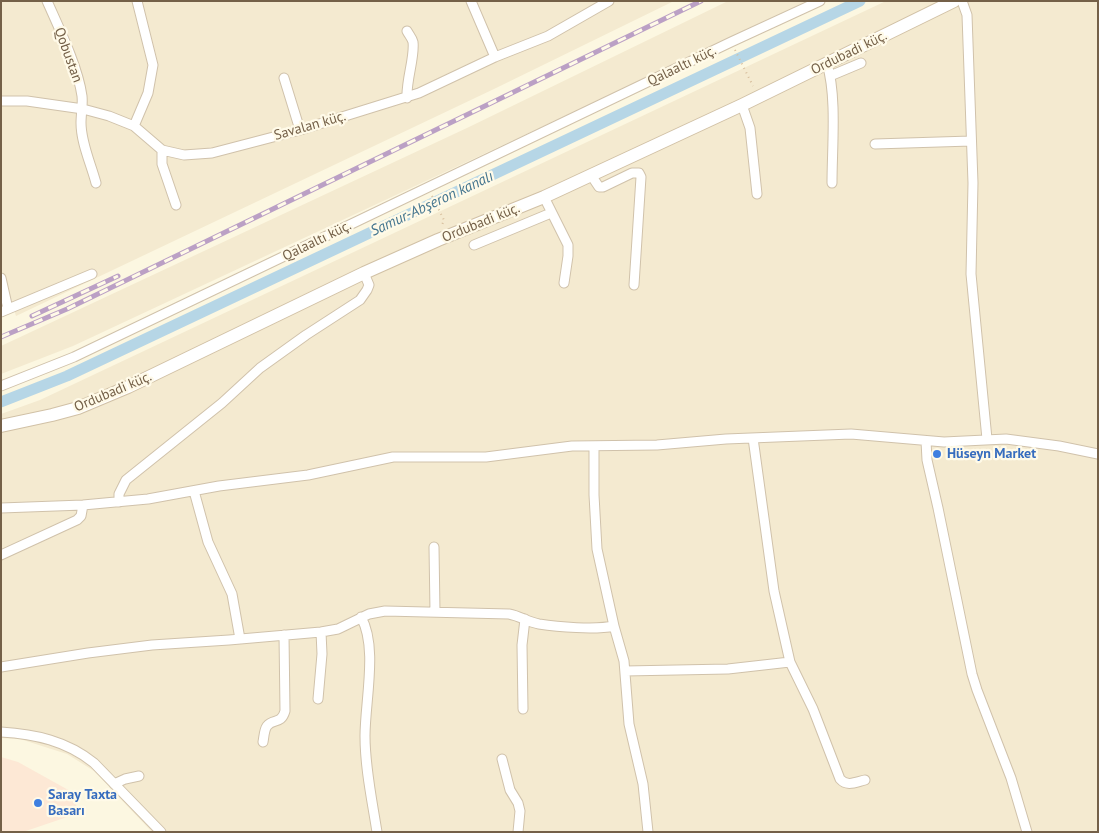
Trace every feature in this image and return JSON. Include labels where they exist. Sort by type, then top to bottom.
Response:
[{"type":"street","name":"Qobustan","points":[[47,1],[78,79],[82,95],[81,123],[83,137],[96,183]]},
{"type":"street","points":[[134,126],[148,93],[154,65],[137,1]]},
{"type":"street","points":[[471,1],[495,58]]},
{"type":"street","name":"Savalan küç.","points":[[1,101],[27,101],[83,109],[109,116],[134,126],[162,150],[184,155],[212,153],[300,130],[407,98],[548,36],[609,1]]},
{"type":"street","name":"Qalaaltı küç.","points":[[1,386],[74,357],[820,1]]},
{"type":"street","name":"Ordubadi küç.","points":[[1,426],[52,415],[110,395],[364,273],[438,240],[544,197],[759,97],[828,70],[954,1]]},
{"type":"street","points":[[962,1],[966,15],[971,140],[972,282],[987,439]]},
{"type":"street","points":[[407,31],[413,41],[413,50],[406,84],[407,98]]},
{"type":"street","points":[[832,183],[828,70],[862,63]]},
{"type":"street","points":[[284,78],[300,130]]},
{"type":"street","points":[[742,106],[750,128],[757,194]]},
{"type":"street","points":[[875,144],[971,140]]},
{"type":"street","points":[[162,150],[162,164],[176,204]]},
{"type":"street","points":[[591,175],[599,187],[603,187],[632,173],[640,173],[642,177],[634,285]]},
{"type":"street","points":[[544,197],[568,245],[564,283]]},
{"type":"street","points":[[474,245],[551,213]]},
{"type":"street","points":[[119,502],[119,494],[126,480],[222,404],[260,368],[360,300],[368,285],[364,273]]},
{"type":"street","points":[[1,278],[5,310],[92,274]]},
{"type":"street","points":[[1,508],[83,505],[170,496],[308,475],[393,457],[486,457],[552,448],[657,445],[753,438],[851,434],[926,441],[987,439],[1028,442],[1098,454]]},
{"type":"street","points":[[753,438],[774,591],[790,662],[813,709],[840,779],[844,783],[851,784],[866,780]]},
{"type":"street","points":[[926,441],[926,460],[938,508],[976,690],[1011,778],[1027,832]]},
{"type":"street","points":[[594,446],[596,540],[625,672],[629,724],[643,784],[648,832]]},
{"type":"street","points":[[194,491],[208,542],[232,594],[240,639]]},
{"type":"street","points":[[1,555],[77,520],[81,516],[83,505]]},
{"type":"street","points":[[434,547],[434,612]]},
{"type":"street","points":[[1,667],[152,645],[321,632],[338,629],[361,617],[385,611],[509,614],[532,622],[550,625],[596,628],[614,626]]},
{"type":"street","points":[[361,617],[368,635],[366,760],[377,832]]},
{"type":"street","points":[[523,709],[522,645],[526,619]]},
{"type":"street","points":[[318,699],[322,654],[321,632]]},
{"type":"street","points":[[263,742],[265,728],[268,724],[279,721],[285,711],[284,635]]},
{"type":"street","points":[[625,672],[728,669],[790,662]]},
{"type":"street","points":[[1,732],[53,740],[82,754],[94,763],[161,832]]},
{"type":"street","points":[[502,759],[510,790],[518,803],[520,811],[518,832]]},
{"type":"street","points":[[114,784],[139,776]]},
{"type":"path","points":[[731,42],[759,97]]},
{"type":"path","points":[[428,188],[441,212]]},
{"type":"shaded area","points":[[1,1],[674,1],[494,89],[16,316],[1,268]]},
{"type":"shaded area","points":[[728,1],[811,1],[73,346],[1,374],[1,346],[469,127]]},
{"type":"shaded area","points":[[886,1],[1098,1],[1098,832],[152,832],[94,771],[67,754],[20,739],[1,738],[1,414],[40,400]]},
{"type":"shaded area","name":"Saray Taxta Basarı","points":[[1,757],[18,762],[72,792],[79,813],[23,832],[1,832]]},
{"type":"waterway","name":"Samur-Abşeron kanalı","points":[[1,402],[67,376],[860,1]]},
{"type":"railway","points":[[1,337],[67,309],[701,1]]},
{"type":"railway","points":[[32,316],[118,276]]},
{"type":"place","name":"Hüseyn Market","points":[[937,454]]},
{"type":"place","name":"Saray Taxta Basarı","points":[[38,803]]}]
